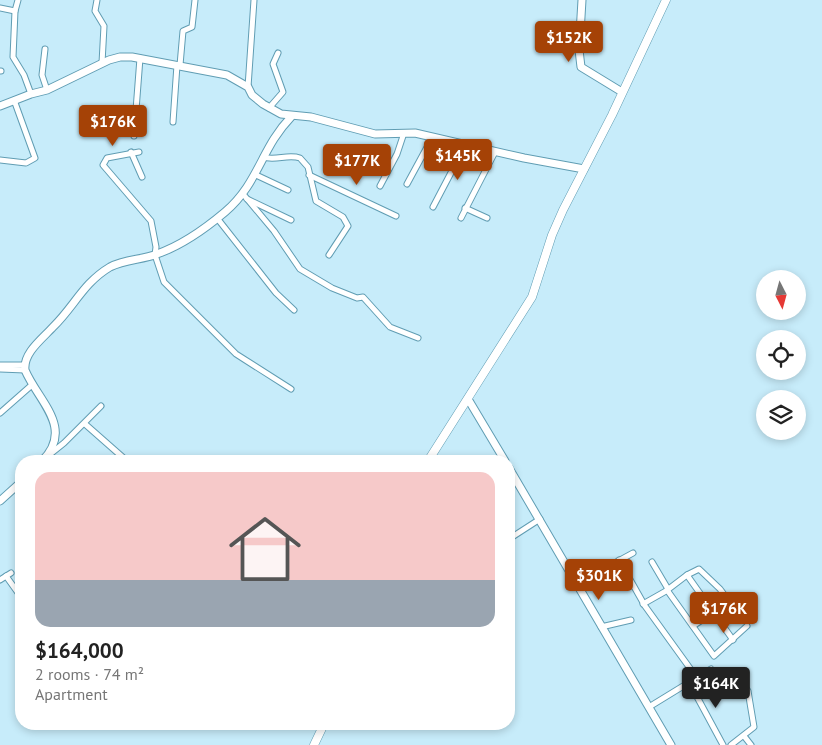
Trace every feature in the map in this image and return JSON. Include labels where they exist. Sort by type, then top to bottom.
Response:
[{"type":"main road","points":[[432,455],[532,297],[552,235],[666,0]]},
{"type":"main road","points":[[314,745],[321,730]]},
{"type":"street","points":[[18,0],[15,11],[13,57],[24,75],[31,94]]},
{"type":"street","points":[[97,0],[96,11],[104,26],[102,64]]},
{"type":"street","points":[[173,122],[183,31],[192,27],[194,0]]},
{"type":"street","points":[[254,0],[248,87],[252,95],[269,108],[291,116],[311,117],[375,134],[404,133],[584,169]]},
{"type":"street","points":[[582,0],[579,50],[581,67],[622,92]]},
{"type":"street","points":[[0,8],[15,11]]},
{"type":"street","points":[[45,48],[42,75],[47,90]]},
{"type":"street","points":[[269,108],[283,92],[273,64],[278,52]]},
{"type":"street","points":[[0,106],[47,90],[120,56],[221,73],[248,87]]},
{"type":"street","points":[[134,136],[140,58]]},
{"type":"street","points":[[0,160],[26,163],[34,158],[14,100]]},
{"type":"street","points":[[49,455],[55,432],[55,421],[24,368],[30,352],[63,316],[80,291],[110,267],[131,259],[155,255],[175,246],[217,218],[245,196],[264,157],[281,128],[291,116]]},
{"type":"street","points":[[380,186],[397,154],[404,133]]},
{"type":"street","points":[[407,184],[432,138]]},
{"type":"street","points":[[433,207],[465,146]]},
{"type":"street","points":[[131,152],[142,177]]},
{"type":"street","points":[[139,152],[107,158],[103,165],[151,221],[156,247],[155,255],[164,282],[236,354],[291,389]]},
{"type":"street","points":[[461,218],[495,152]]},
{"type":"street","points":[[264,157],[269,159],[289,156],[300,158],[308,167],[316,201],[343,217],[348,226],[329,256]]},
{"type":"street","points":[[256,175],[288,190]]},
{"type":"street","points":[[309,175],[396,216]]},
{"type":"street","points":[[245,196],[291,220]]},
{"type":"street","points":[[245,196],[274,231],[300,269],[332,288],[357,298],[362,297],[390,327],[418,338]]},
{"type":"street","points":[[465,208],[487,218]]},
{"type":"street","points":[[217,218],[276,293],[294,310]]},
{"type":"street","points":[[0,365],[24,368]]},
{"type":"street","points":[[0,369],[24,368]]},
{"type":"street","points":[[0,413],[33,384]]},
{"type":"street","points":[[468,398],[501,455]]},
{"type":"street","points":[[49,455],[85,424],[101,406]]},
{"type":"street","points":[[85,424],[120,455]]},
{"type":"street","points":[[515,478],[672,745]]},
{"type":"street","points":[[0,501],[15,487]]},
{"type":"street","points":[[515,535],[540,519]]},
{"type":"street","points":[[576,584],[633,552]]},
{"type":"street","points":[[619,560],[643,604],[697,678]]},
{"type":"street","points":[[652,562],[667,589],[714,656],[747,626]]},
{"type":"street","points":[[643,604],[696,569],[702,570],[727,596],[727,603],[693,626]]},
{"type":"street","points":[[0,580],[8,574],[15,586]]},
{"type":"street","points":[[687,575],[733,640]]},
{"type":"street","points":[[601,627],[631,620]]},
{"type":"street","points":[[649,707],[712,669]]},
{"type":"street","points":[[731,745],[754,727],[748,691],[741,681]]},
{"type":"street","points":[[690,682],[722,745]]},
{"type":"street","points":[[744,736],[751,745]]}]
